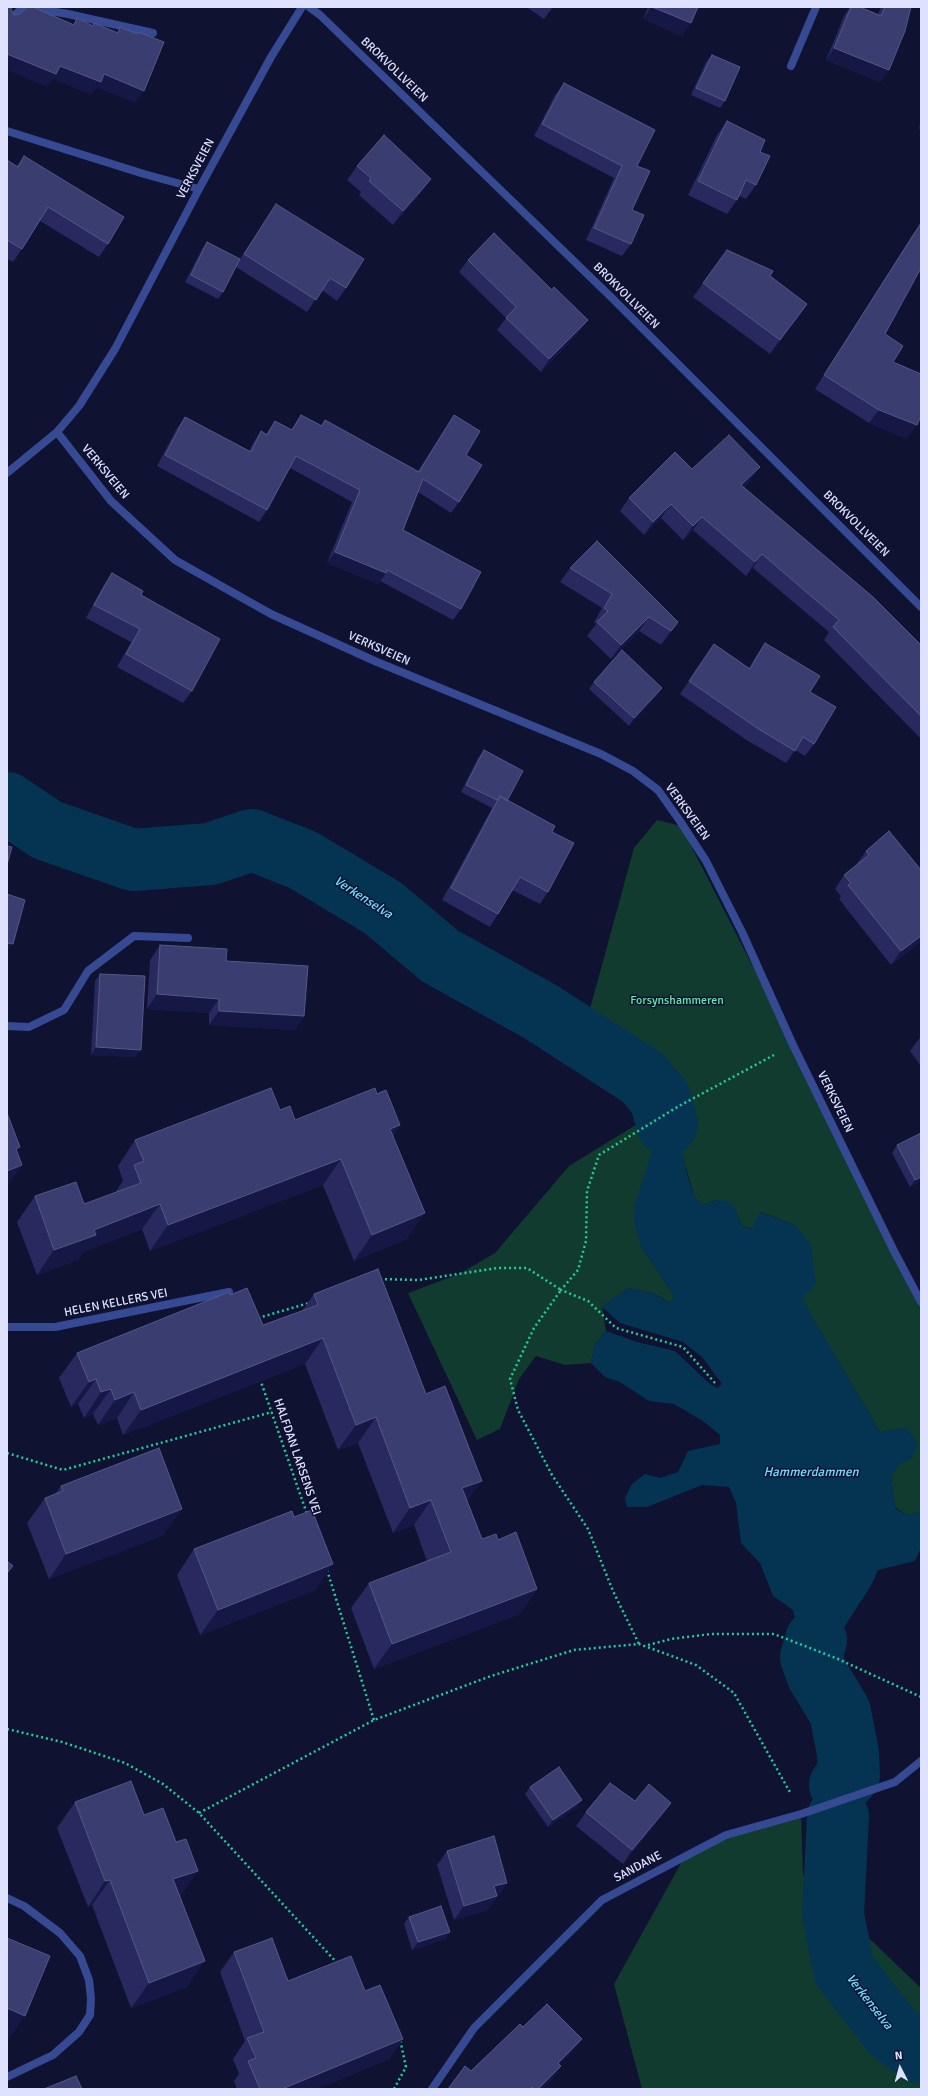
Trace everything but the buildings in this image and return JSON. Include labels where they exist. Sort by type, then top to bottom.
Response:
[{"type":"street","points":[[7,23],[24,7],[68,14],[153,33]]},
{"type":"street","name":"VERKSVEIEN","points":[[302,7],[271,57],[199,189],[115,349],[79,406],[57,432],[111,501],[175,560],[271,614],[377,662],[601,754],[632,771],[658,790],[706,861],[742,932],[794,1045],[894,1251],[921,1302]]},
{"type":"street","name":"BROKVOLLVEIEN","points":[[309,7],[326,21],[612,298],[921,608]]},
{"type":"street","points":[[791,66],[816,7]]},
{"type":"street","points":[[7,131],[144,174],[199,189]]},
{"type":"street","points":[[7,473],[57,432]]},
{"type":"street","points":[[7,1026],[30,1027],[64,1010],[88,971],[134,936],[188,938]]},
{"type":"street","name":"HELEN KELLERS VEI","points":[[7,1327],[55,1327],[230,1292]]},
{"type":"street","name":"SANDANE","points":[[432,2089],[474,2028],[602,1900],[726,1835],[801,1814],[894,1782],[921,1762]]},
{"type":"street","points":[[7,1898],[24,1906],[60,1933],[80,1956],[89,1980],[91,1999],[90,2015],[79,2032],[53,2054],[7,2077]]},
{"type":"path","points":[[639,1644],[613,1591],[588,1529],[552,1475],[518,1410],[510,1379],[534,1328],[561,1290],[578,1270],[586,1241],[587,1192],[599,1155],[678,1106],[794,1045]]},
{"type":"path","points":[[374,1281],[381,1278],[419,1280],[498,1268],[527,1268],[561,1290],[588,1300],[616,1328],[683,1347],[715,1382]]},
{"type":"path","points":[[254,1319],[274,1315],[312,1302]]},
{"type":"path","name":"HALFDAN LARSENS VEI","points":[[258,1374],[308,1515]]},
{"type":"path","points":[[7,1454],[63,1470],[272,1412]]},
{"type":"path","points":[[326,1567],[374,1720]]},
{"type":"path","points":[[647,1646],[671,1639],[711,1634],[774,1634],[799,1642],[921,1697]]},
{"type":"path","points":[[199,1813],[374,1720],[491,1676],[574,1650],[639,1644],[696,1665],[734,1693],[780,1771],[801,1814]]},
{"type":"path","points":[[7,1729],[62,1742],[125,1763],[163,1784],[199,1813],[340,1966]]},
{"type":"path","points":[[394,2089],[406,2067],[400,2037]]},
{"type":"green space","name":"Forsynshammeren","points":[[657,820],[681,826],[793,1045],[921,1302],[921,1512],[907,1515],[895,1507],[891,1477],[899,1464],[913,1457],[907,1428],[880,1432],[801,1298],[795,1225],[761,1212],[753,1229],[742,1226],[734,1207],[717,1200],[703,1205],[694,1196],[673,1123],[667,1124],[660,1098],[643,1078],[582,1038],[634,848]]},
{"type":"green space","points":[[647,1118],[660,1127],[647,1172],[641,1246],[674,1296],[671,1303],[652,1293],[628,1288],[602,1307],[606,1331],[595,1344],[591,1363],[565,1365],[536,1356],[519,1379],[500,1429],[477,1440],[408,1293],[459,1274],[495,1253],[569,1166]]},
{"type":"green space","points":[[801,1814],[803,1875],[921,1988],[921,2089],[642,2089],[614,1984],[685,1856],[726,1835]]},
{"type":"water","name":"Hammerdammen","points":[[673,1122],[679,1136],[687,1174],[694,1196],[703,1205],[717,1200],[728,1201],[734,1207],[742,1226],[752,1229],[760,1212],[795,1225],[811,1244],[816,1284],[802,1299],[880,1432],[907,1428],[918,1443],[913,1457],[899,1464],[891,1477],[895,1508],[907,1515],[921,1512],[921,1548],[915,1561],[878,1570],[872,1584],[832,1646],[798,1633],[793,1610],[773,1596],[760,1563],[741,1543],[736,1503],[729,1487],[702,1485],[647,1507],[627,1507],[625,1498],[632,1484],[645,1474],[660,1478],[678,1472],[688,1451],[720,1444],[720,1435],[703,1421],[674,1404],[649,1401],[620,1382],[605,1377],[591,1363],[595,1344],[606,1331],[637,1342],[675,1351],[710,1384],[718,1388],[722,1384],[702,1357],[683,1342],[620,1323],[602,1307],[628,1288],[652,1293],[670,1303],[674,1296],[641,1246],[634,1223],[635,1204],[660,1127]]},
{"type":"waterway","name":"Verkenselva","points":[[7,803],[47,830],[133,860],[210,854],[252,840],[303,860],[383,908],[440,956],[541,1012],[643,1078],[660,1098],[667,1124]]},
{"type":"waterway","points":[[816,1640],[811,1657],[817,1674],[840,1712],[848,1753],[849,1775],[840,1785]]},
{"type":"waterway","name":"Verkenselva","points":[[838,1817],[833,1915],[844,1970],[893,2033],[921,2053]]}]
